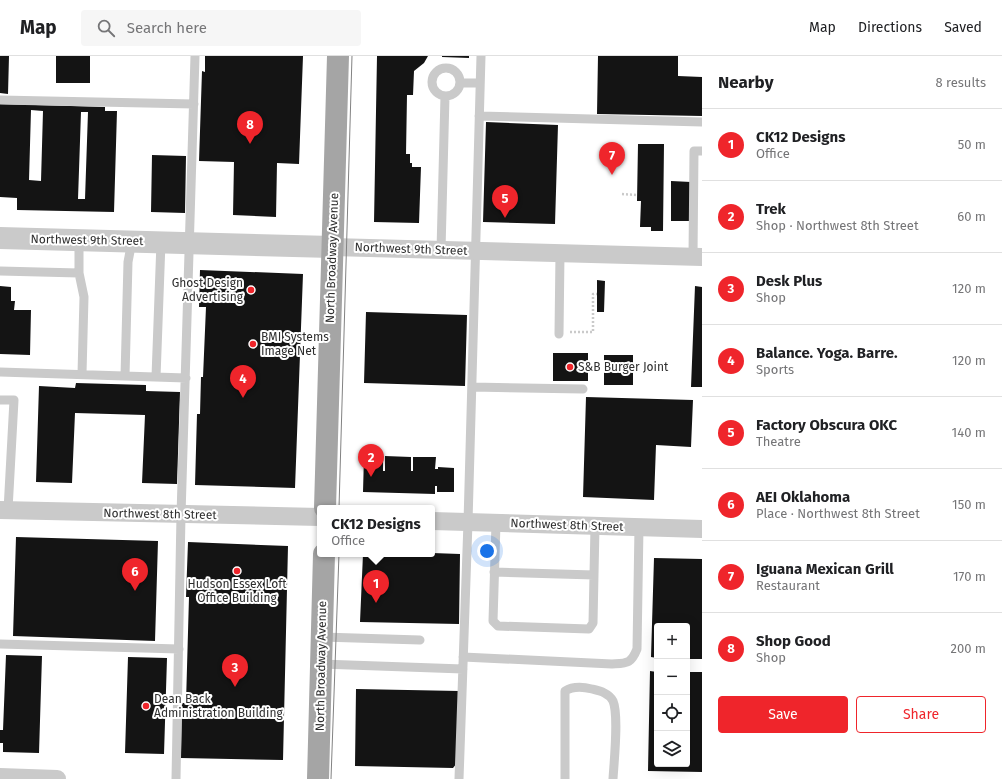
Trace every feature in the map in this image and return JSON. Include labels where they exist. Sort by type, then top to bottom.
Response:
[{"type":"main road","name":"North Broadway Avenue","points":[[325,505],[338,56]]},
{"type":"main road","name":"North Broadway Avenue","points":[[318,779],[324,557]]},
{"type":"street","name":"Northwest 9th Street","points":[[0,238],[161,241],[698,257]]},
{"type":"street","name":"Northwest 8th Street","points":[[4,510],[317,517]]},
{"type":"street","name":"Northwest 8th Street","points":[[435,521],[702,529]]},
{"type":"street","points":[[0,777],[57,779]]},
{"type":"lane","points":[[176,779],[181,515],[195,56]]},
{"type":"lane","points":[[459,779],[481,56]]},
{"type":"lane","points":[[445,67],[457,74],[460,83],[457,91],[445,96],[436,93],[431,80],[436,71],[445,67]]},
{"type":"lane","points":[[460,83],[480,83]]},
{"type":"lane","points":[[441,250],[445,96]]},
{"type":"lane","points":[[0,100],[194,104]]},
{"type":"lane","points":[[479,116],[702,122]]},
{"type":"lane","points":[[698,257],[694,151],[702,151]]},
{"type":"lane","points":[[79,240],[79,273],[84,298],[82,374]]},
{"type":"lane","points":[[125,376],[128,262],[132,241]]},
{"type":"lane","points":[[156,377],[161,241]]},
{"type":"lane","points":[[559,334],[560,254]]},
{"type":"lane","points":[[0,271],[79,273]]},
{"type":"lane","points":[[0,372],[186,378]]},
{"type":"lane","points":[[472,387],[582,389]]},
{"type":"lane","points":[[0,400],[14,400],[4,510]]},
{"type":"lane","points":[[496,523],[493,621],[498,626],[589,629],[593,623],[595,526]]},
{"type":"lane","points":[[463,657],[612,664],[626,663],[633,659],[637,649],[639,527]]},
{"type":"lane","points":[[494,572],[594,576]]},
{"type":"lane","points":[[321,637],[420,640]]},
{"type":"lane","points":[[0,644],[179,649]]},
{"type":"lane","points":[[321,664],[463,669]]},
{"type":"lane","points":[[565,779],[565,691],[569,688],[584,687],[604,692],[613,700],[616,715],[613,779]]},
{"type":"path","points":[[622,194],[637,195]]},
{"type":"path","points":[[585,332],[593,332],[593,294],[597,294]]},
{"type":"building","points":[[0,56],[9,56],[8,94],[0,93]]},
{"type":"building","points":[[56,56],[90,56],[90,83],[56,83]]},
{"type":"building","points":[[205,56],[303,56],[299,164],[277,163],[276,217],[233,215],[234,162],[199,161],[202,71],[205,72]]},
{"type":"building","points":[[377,56],[428,56],[424,63],[414,71],[413,95],[407,95],[406,154],[410,154],[410,163],[412,163],[412,167],[421,167],[419,223],[374,222]]},
{"type":"building","points":[[469,56],[469,58],[442,57]]},
{"type":"building","points":[[598,56],[678,56],[678,76],[702,77],[702,116],[597,114]]},
{"type":"building","points":[[0,104],[105,107],[105,111],[117,111],[114,212],[17,210],[17,198],[0,197]],"holes":[[[31,110],[43,111],[41,181],[29,180]],[[81,112],[88,112],[85,199],[78,199]]]},
{"type":"building","points":[[486,122],[558,125],[555,224],[483,222]]},
{"type":"building","points":[[638,144],[664,144],[663,231],[651,231],[651,227],[640,227],[641,201],[637,201]]},
{"type":"building","points":[[152,155],[186,156],[185,213],[151,212]]},
{"type":"building","points":[[671,181],[691,182],[690,221],[671,221]]},
{"type":"building","points":[[200,270],[303,274],[295,488],[195,485],[197,414],[200,414],[206,307],[199,307]]},
{"type":"building","points":[[597,280],[605,281],[604,312],[597,312]]},
{"type":"building","points":[[0,286],[11,287],[11,301],[15,301],[14,310],[31,310],[30,355],[0,354]]},
{"type":"building","points":[[695,286],[702,287],[702,387],[691,387]]},
{"type":"building","points":[[366,312],[467,315],[465,386],[364,383]]},
{"type":"building","name":"S&B Burger Joint","points":[[553,353],[588,353],[588,381],[553,381]]},
{"type":"building","points":[[604,355],[633,355],[633,385],[604,385]]},
{"type":"building","points":[[76,383],[146,385],[146,391],[180,392],[177,484],[142,483],[145,415],[75,413],[72,483],[36,482],[39,386],[75,388]]},
{"type":"building","points":[[586,397],[693,400],[691,447],[656,445],[654,500],[583,497]]},
{"type":"building","points":[[364,456],[383,456],[383,471],[385,471],[385,456],[411,457],[411,471],[413,471],[413,457],[436,457],[435,469],[438,469],[438,467],[454,468],[454,492],[437,492],[437,486],[435,486],[435,494],[363,492]]},
{"type":"building","points":[[16,537],[158,541],[155,641],[13,636]]},
{"type":"building","points":[[188,542],[288,546],[283,760],[181,758],[182,703],[186,703],[189,597],[186,597]]},
{"type":"building","points":[[435,553],[460,554],[459,624],[360,622],[363,557],[435,557]]},
{"type":"building","points":[[654,558],[702,559],[702,659],[690,659],[690,623],[654,623],[654,658],[651,657]]},
{"type":"building","points":[[6,655],[42,656],[39,753],[3,752],[3,743],[0,743],[0,730],[3,730]]},
{"type":"building","name":"Dean Back Administration Building","points":[[128,657],[167,658],[164,754],[125,753]]},
{"type":"building","points":[[650,671],[654,672],[654,767],[690,767],[690,672],[702,672],[702,772],[648,771]]},
{"type":"building","points":[[356,689],[459,691],[457,763],[453,768],[355,766]]},
{"type":"tram line","points":[[339,505],[352,56]]},
{"type":"tram line","points":[[331,779],[339,557]]},
{"type":"place","name":"Shop Good","points":[[250,144]]},
{"type":"place","name":"Iguana Mexican Grill","points":[[612,175]]},
{"type":"place","name":"Factory Obscura OKC","points":[[505,218]]},
{"type":"place","name":"Ghost Design Advertising","points":[[251,290]]},
{"type":"place","name":"BMI Systems Image Net","points":[[253,344]]},
{"type":"place","name":"S&B Burger Joint","points":[[570,367]]},
{"type":"place","name":"Balance. Yoga. Barre.","points":[[243,398]]},
{"type":"place","name":"Trek","points":[[371,477]]},
{"type":"place","name":"Hudson Essex Loft Office Building","points":[[237,571]]},
{"type":"place","name":"AEI Oklahoma","points":[[135,591]]},
{"type":"place","name":"CK12 Designs","points":[[376,603]]},
{"type":"place","name":"Desk Plus","points":[[235,687]]},
{"type":"place","name":"Dean Back Administration Building","points":[[146,706]]}]
